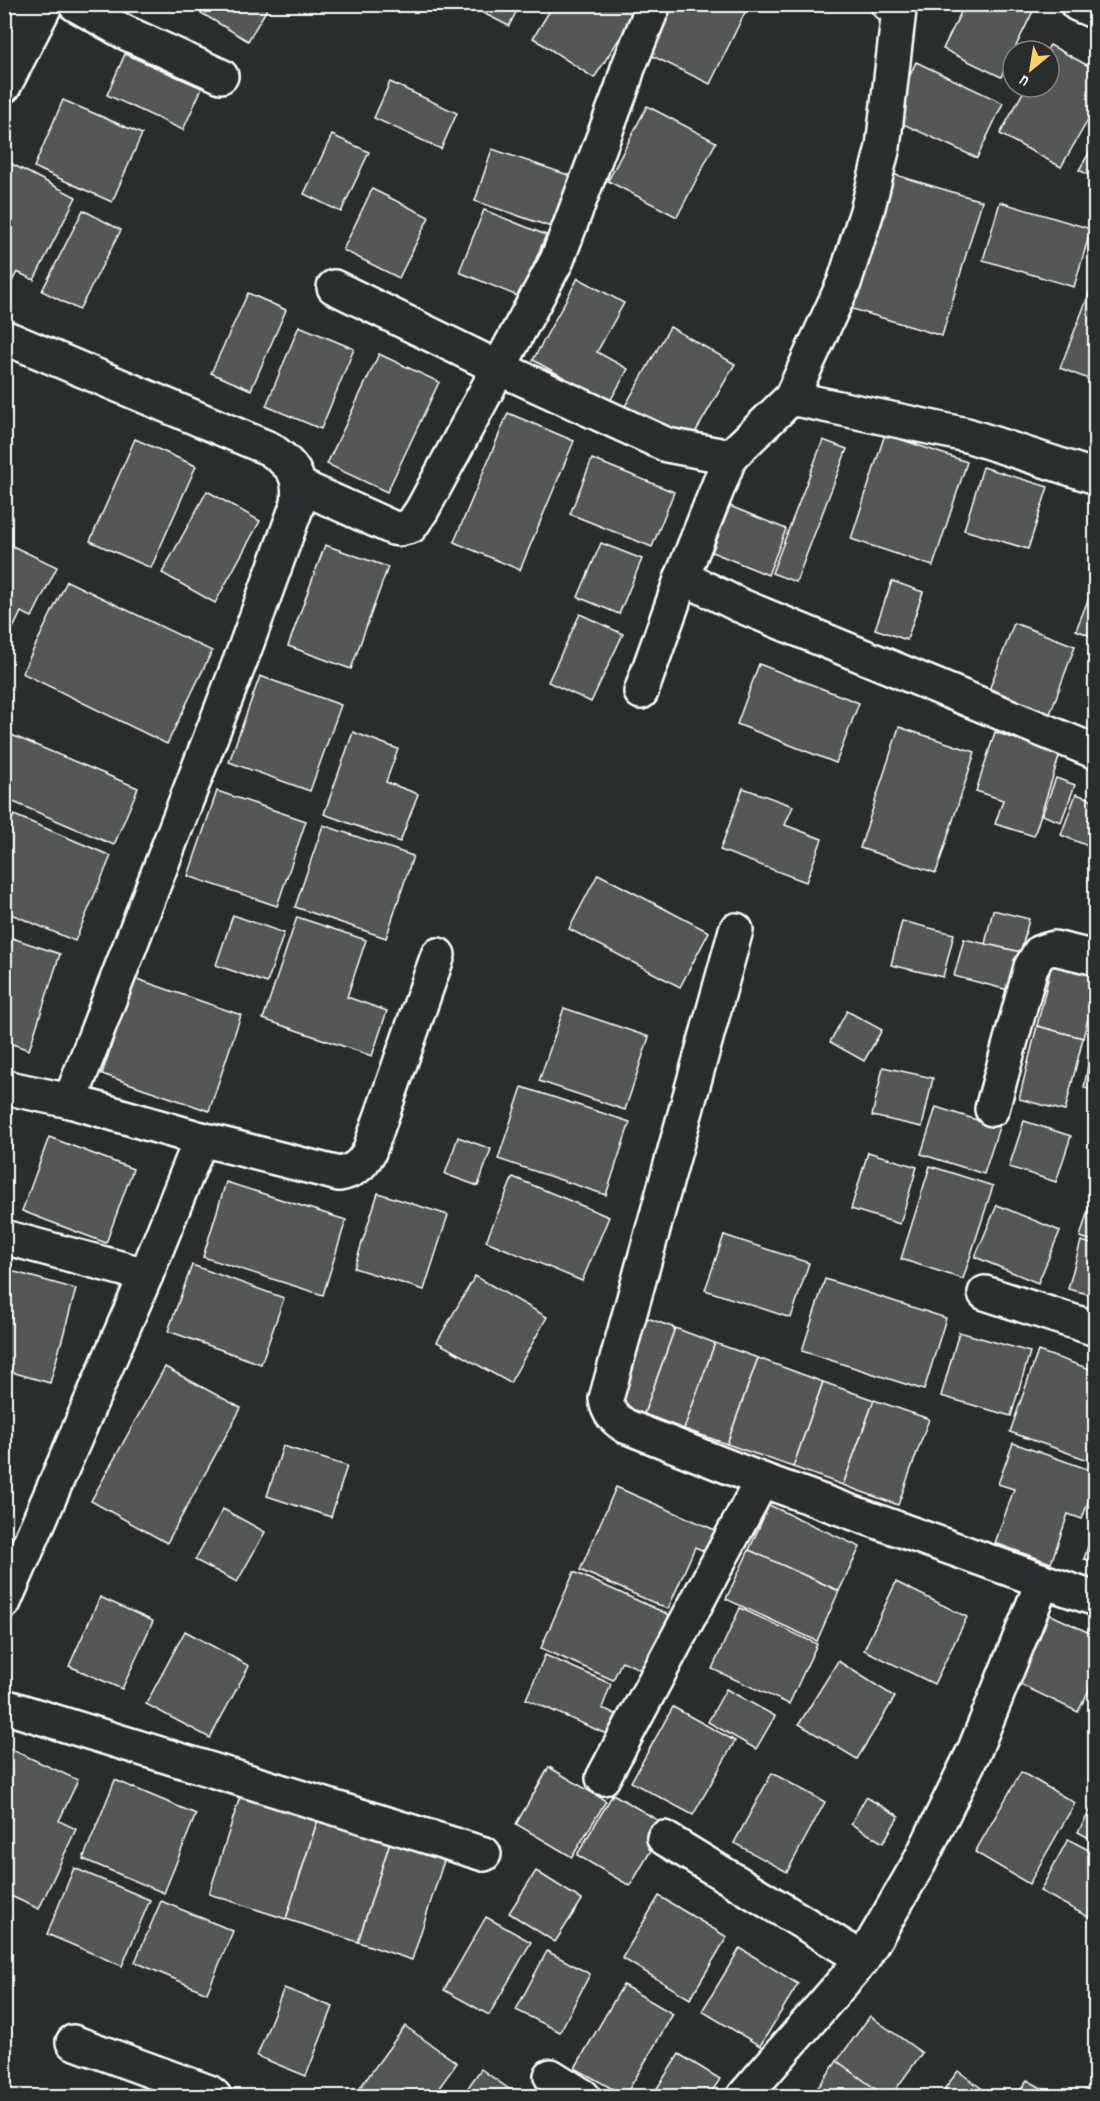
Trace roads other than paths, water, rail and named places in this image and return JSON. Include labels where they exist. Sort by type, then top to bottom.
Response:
[{"type":"street","points":[[75,4],[124,32],[221,76]]},
{"type":"street","points":[[300,486],[393,528],[411,526],[422,510],[557,260],[654,4]]},
{"type":"street","points":[[1077,4],[1095,12]]},
{"type":"street","points":[[641,692],[682,577],[730,456],[791,398],[844,283],[867,211],[883,147],[899,6]]},
{"type":"street","points":[[4,11],[39,18],[4,86]]},
{"type":"street","points":[[334,287],[499,368],[667,445],[730,456]]},
{"type":"street","points":[[4,337],[270,448],[287,461],[295,471],[300,486],[298,503],[244,651],[70,1101]]},
{"type":"street","points":[[791,398],[967,435],[1095,477]]},
{"type":"street","points":[[682,577],[739,604],[1095,752]]},
{"type":"street","points":[[736,930],[606,1399],[612,1417],[625,1426],[762,1480],[1095,1599]]},
{"type":"street","points":[[992,1109],[1031,968],[1040,952],[1054,948],[1095,958]]},
{"type":"street","points":[[4,1087],[70,1101],[201,1139],[339,1174],[353,1171],[363,1163],[369,1152],[438,955]]},
{"type":"street","points":[[4,1602],[146,1275],[201,1139]]},
{"type":"street","points":[[4,1237],[146,1275]]},
{"type":"street","points":[[985,1293],[1095,1329]]},
{"type":"street","points":[[603,1778],[762,1480]]},
{"type":"street","points":[[744,2097],[863,1959],[919,1863],[975,1749],[1043,1581]]},
{"type":"street","points":[[4,1706],[484,1854]]},
{"type":"street","points":[[664,1838],[863,1959]]},
{"type":"street","points":[[74,2042],[209,2092],[214,2097]]},
{"type":"street","points":[[551,2076],[583,2097]]}]
